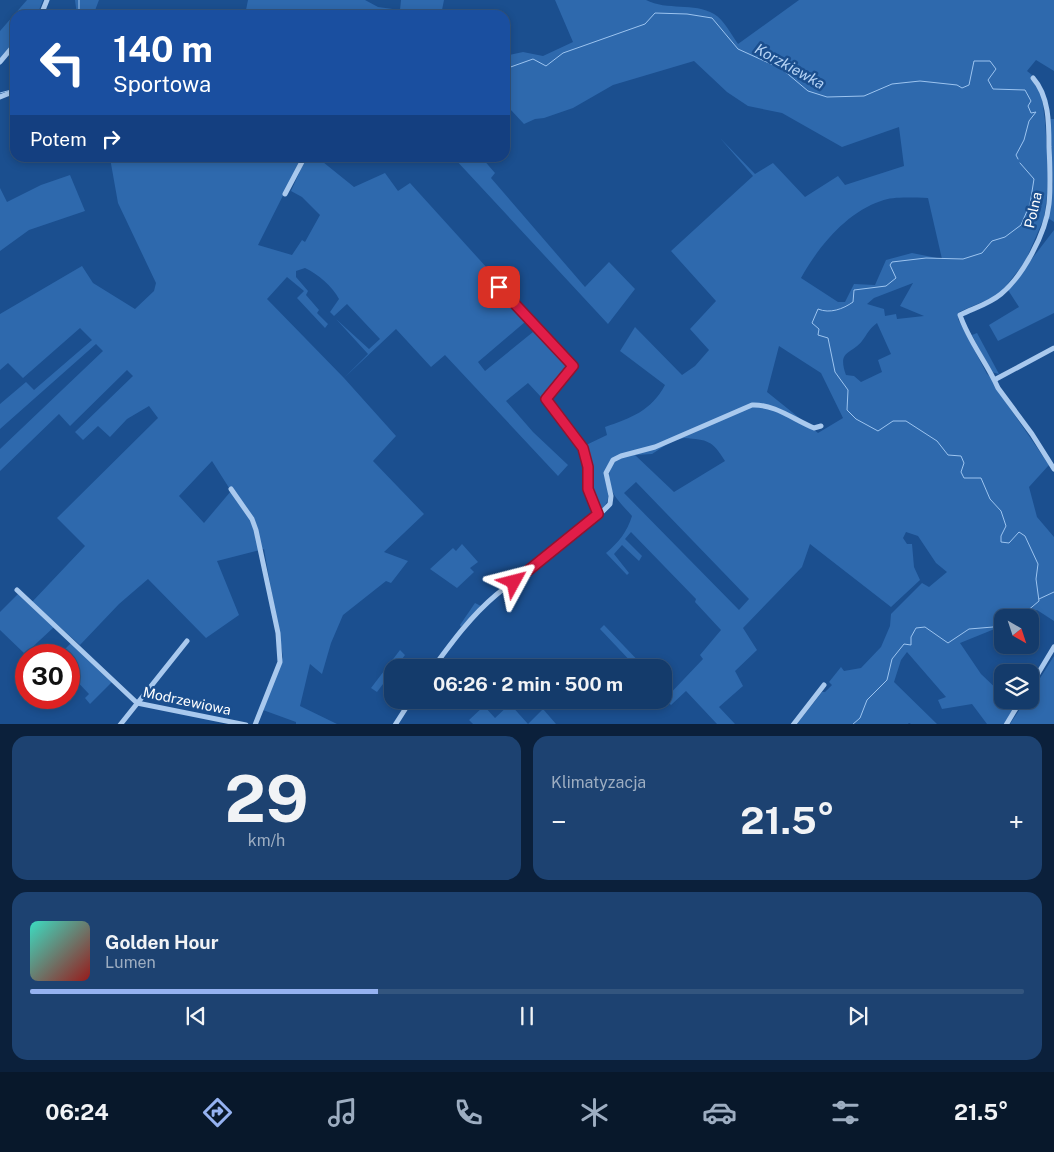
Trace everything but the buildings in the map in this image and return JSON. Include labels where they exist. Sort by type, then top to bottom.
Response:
[{"type":"street","points":[[0,62],[10,50]]},
{"type":"street","name":"Polna","points":[[996,378],[989,372],[973,346],[960,315],[993,300],[1008,288],[1030,258],[1046,219],[1049,206],[1050,180],[1048,120],[1042,89],[1033,78]]},
{"type":"street","points":[[285,194],[302,162]]},
{"type":"street","points":[[494,281],[573,366],[546,399],[583,448],[588,467],[588,489],[598,514]]},
{"type":"street","points":[[1054,348],[996,378],[998,388],[1032,434],[1054,469]]},
{"type":"street","points":[[440,659],[463,628],[490,600],[610,504],[611,496],[606,473],[613,460],[655,447],[752,405],[767,406],[778,410],[814,428],[821,426]]},
{"type":"street","points":[[231,489],[256,530],[278,633],[280,662],[255,724]]},
{"type":"street","name":"Modrzewiowa","points":[[17,590],[137,703],[246,724]]},
{"type":"street","points":[[120,724],[187,641]]},
{"type":"street","points":[[1039,671],[1054,647]]},
{"type":"street","points":[[793,724],[824,685]]},
{"type":"street","points":[[395,724],[405,709]]},
{"type":"street","points":[[1006,724],[1015,709]]},
{"type":"shaded area","points":[[27,0],[43,0],[39,10],[18,10]]},
{"type":"shaded area","points":[[75,0],[99,0],[95,10],[76,10]]},
{"type":"shaded area","points":[[248,0],[365,0],[378,7],[400,10],[246,10]]},
{"type":"shaded area","points":[[401,0],[444,0],[442,10],[400,10]]},
{"type":"shaded area","points":[[555,0],[646,0],[663,5],[698,8],[718,17],[738,44],[799,0],[1054,0],[1054,71],[1036,60],[1027,71],[1032,75],[1030,78],[1041,91],[1045,121],[1049,181],[1044,218],[1025,262],[1002,291],[994,297],[959,312],[958,319],[987,374],[993,379],[996,388],[1049,465],[1029,487],[1037,517],[1054,537],[1054,621],[1039,611],[1039,609],[994,609],[994,629],[960,643],[981,674],[994,686],[994,709],[1015,709],[1004,724],[987,724],[972,704],[942,709],[938,700],[946,697],[907,652],[901,660],[894,682],[937,724],[797,724],[822,692],[825,692],[832,685],[829,682],[841,667],[844,671],[861,668],[881,647],[890,626],[891,614],[922,583],[929,587],[947,572],[936,563],[918,536],[906,532],[903,538],[907,544],[912,544],[914,567],[920,580],[891,607],[810,544],[802,567],[743,628],[757,650],[735,671],[743,686],[719,707],[735,724],[717,724],[686,691],[672,704],[672,692],[703,659],[700,655],[721,630],[695,602],[696,599],[631,532],[625,539],[642,556],[639,561],[622,545],[614,554],[629,573],[627,575],[606,553],[622,536],[632,516],[619,502],[609,483],[614,457],[608,465],[606,472],[608,497],[607,503],[602,509],[599,508],[592,493],[587,454],[584,446],[607,435],[605,427],[632,417],[647,407],[665,385],[620,351],[635,327],[682,375],[695,366],[709,350],[690,329],[716,301],[671,251],[753,176],[720,138],[755,174],[773,163],[805,197],[838,176],[845,185],[904,166],[899,127],[842,147],[782,113],[748,106],[727,92],[694,61],[613,85],[573,108],[524,124],[510,109],[510,55],[523,52],[543,56],[573,42]],"holes":[[[928,198],[942,259],[912,253],[886,260],[875,285],[854,284],[845,302],[838,302],[801,278],[816,254],[845,222],[868,206],[886,199]],[[913,283],[900,306],[924,316],[897,319],[896,314],[885,316],[884,309],[867,304],[874,298]],[[877,323],[891,354],[878,360],[882,372],[861,382],[854,376],[846,375],[844,357],[862,341]],[[779,346],[821,373],[843,418],[818,433],[767,392]],[[684,438],[709,442],[725,461],[674,492],[635,455],[652,454],[672,441]],[[636,482],[749,599],[739,610],[624,493]]]},
{"type":"shaded area","points":[[10,20],[10,47],[0,59],[0,31]]},
{"type":"shaded area","points":[[1050,119],[1054,119],[1054,222],[1048,218],[1053,184]]},
{"type":"shaded area","points":[[111,162],[300,162],[258,245],[292,255],[302,240],[305,242],[320,215],[302,197],[291,191],[304,162],[323,162],[354,187],[385,173],[398,191],[410,183],[497,279],[492,284],[525,322],[478,362],[485,371],[533,332],[531,329],[534,328],[569,366],[542,398],[528,383],[506,401],[533,432],[568,465],[558,476],[445,355],[431,367],[396,329],[344,378],[396,436],[373,461],[424,514],[384,552],[408,561],[391,583],[386,581],[343,615],[331,643],[322,674],[310,664],[300,706],[337,724],[296,724],[296,722],[263,710],[283,657],[264,549],[217,561],[239,615],[206,638],[148,579],[119,604],[80,645],[32,602],[85,546],[57,518],[158,418],[149,406],[127,419],[110,437],[98,426],[83,440],[75,432],[133,376],[127,370],[70,426],[59,414],[0,471],[0,449],[103,351],[96,344],[0,429],[0,404],[26,382],[34,390],[92,340],[80,328],[23,378],[8,363],[0,370],[0,314],[82,266],[93,283],[135,309],[154,291],[156,283],[118,203]],"holes":[[[305,268],[325,281],[336,294],[339,299],[330,312],[334,316],[347,304],[380,339],[369,349],[336,319],[368,354],[344,378],[267,299],[287,277],[304,291],[297,298],[325,328],[328,324],[317,313],[319,310],[306,295],[308,291],[296,277],[296,271]],[[212,461],[231,491],[204,523],[179,496]]]},
{"type":"shaded area","points":[[458,162],[485,162],[495,173],[491,178],[585,287],[609,262],[635,289],[608,324]]},
{"type":"shaded area","points":[[70,175],[85,211],[29,230],[0,251],[0,188],[7,202],[41,185]]},
{"type":"shaded area","points":[[1054,230],[1054,313],[998,341],[989,325],[1019,307],[1008,290]]},
{"type":"shaded area","points":[[977,333],[999,374],[991,372],[972,335]]},
{"type":"shaded area","points":[[462,544],[478,562],[470,568],[474,572],[457,588],[430,569],[453,548],[456,551]]},
{"type":"shaded area","points":[[18,594],[54,627],[36,644],[15,644],[0,630],[0,612]]},
{"type":"shaded area","points":[[475,603],[481,606],[461,627],[460,625]]},
{"type":"shaded area","points":[[604,625],[636,659],[628,659],[600,629]]},
{"type":"shaded area","points":[[400,650],[405,655],[402,659],[393,659]]},
{"type":"shaded area","points":[[80,652],[112,682],[90,704],[85,698],[89,694],[80,685]]},
{"type":"shaded area","points":[[1054,656],[1054,724],[1010,724],[1020,709],[1039,709],[1039,680]]},
{"type":"shaded area","points":[[384,671],[384,683],[377,692],[371,688]]},
{"type":"shaded area","points":[[481,709],[487,709],[495,718],[505,709],[514,709],[528,724],[473,724],[469,720]]},
{"type":"shaded area","points":[[543,709],[556,724],[528,724]]},
{"type":"waterway","name":"Korzkiewka","points":[[79,0],[79,10]]},
{"type":"waterway","name":"Korzkiewka","points":[[510,67],[533,59],[546,66],[563,53],[645,24],[655,13],[687,14],[712,18],[738,49],[782,69],[808,91],[827,97],[864,96],[892,84],[920,81],[957,85],[962,88],[969,85],[974,61],[990,61],[996,69],[988,80],[993,89],[1025,90],[1031,101],[1028,106],[1031,113],[1036,112],[1029,121],[1024,140],[1016,155],[1018,159]]},
{"type":"waterway","points":[[0,93],[10,90]]},
{"type":"waterway","name":"Korzkiewka","points":[[1020,163],[1034,179],[1030,204],[1021,225],[1005,237],[992,241],[982,253],[963,259],[926,258],[892,262],[890,265],[896,278],[886,286],[854,290],[853,302],[836,310],[818,309],[812,323],[819,329],[818,335],[828,338],[835,372],[848,390],[847,410],[856,419],[878,431],[893,421],[906,421],[937,441],[948,455],[961,456],[964,463],[961,472],[964,478],[981,478],[990,499],[1001,511],[1006,526],[1001,536],[1001,542],[1009,543],[1019,532],[1025,536],[1038,564],[1036,579],[1039,601],[1030,609]]},
{"type":"waterway","points":[[1039,599],[1054,592]]},
{"type":"waterway","name":"Korzkiewka","points":[[853,724],[860,718],[867,700],[887,680],[892,659],[904,644],[911,645],[911,637],[916,628],[925,627],[948,643],[969,629],[994,626]]},
{"type":"route","points":[[499,287],[573,366],[546,399],[583,448],[588,467],[588,489],[598,514],[581,530],[514,582]]}]
